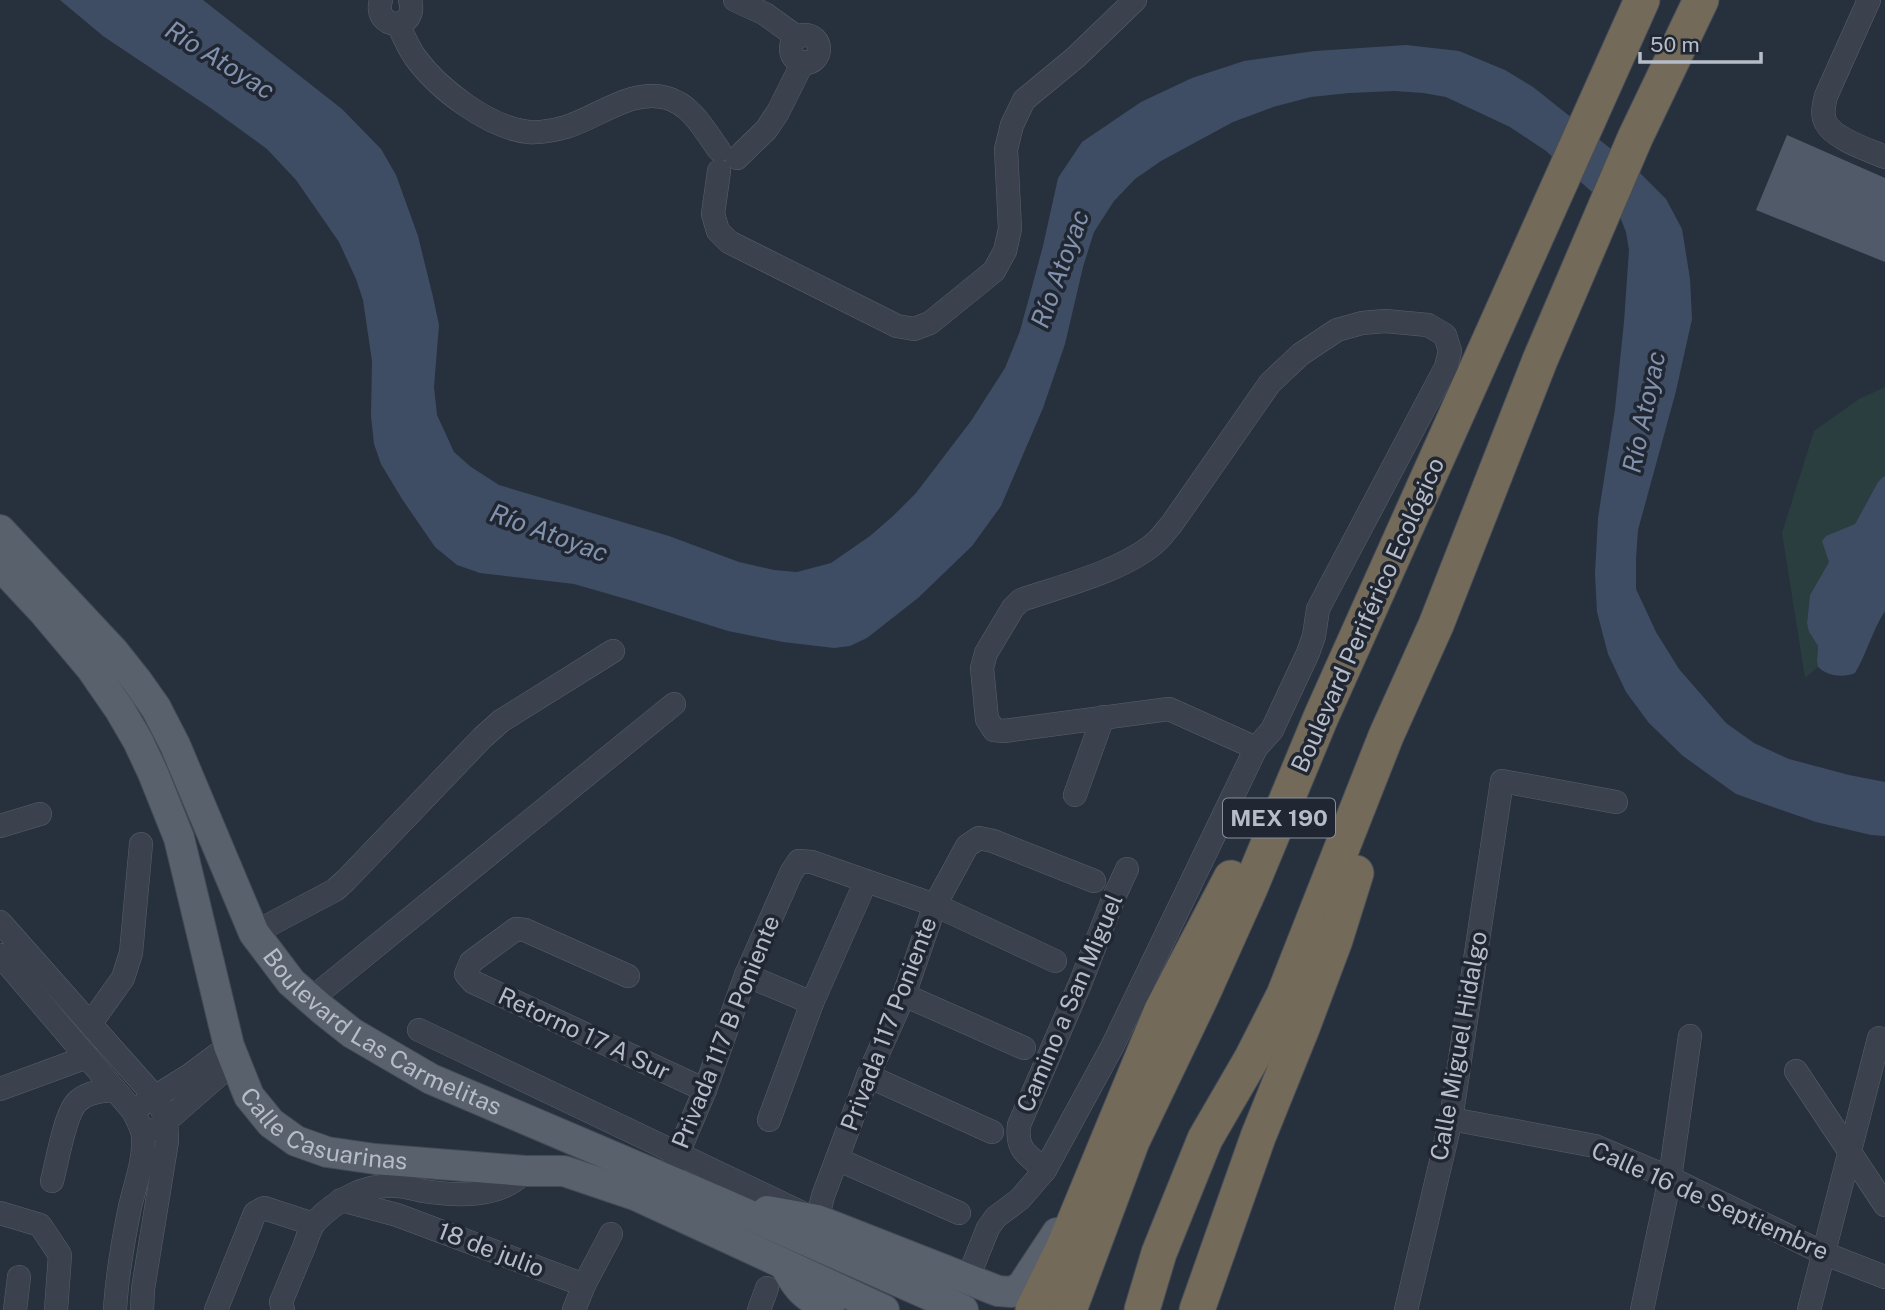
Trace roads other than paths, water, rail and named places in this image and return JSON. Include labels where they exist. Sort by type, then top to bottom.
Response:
[{"type":"highway","name":"Boulevard Periférico Ecológico","points":[[1069,1310],[1132,1142],[1250,888],[1321,717],[1642,0]]},
{"type":"highway","name":"MEX 190","points":[[1142,1310],[1159,1252],[1205,1139],[1252,1058],[1284,995],[1386,736],[1436,625],[1540,360],[1635,138],[1701,0]]},
{"type":"highway","points":[[1033,1310],[1064,1247],[1162,1010],[1282,782],[1321,717]]},
{"type":"highway","points":[[1197,1310],[1258,1137],[1335,940],[1368,828],[1386,736]]},
{"type":"main road","name":"Boulevard Las Carmelitas","points":[[0,530],[105,642],[156,708],[175,745],[254,933],[291,982],[310,999],[352,1033],[431,1079],[661,1192],[722,1203],[963,1310]]},
{"type":"main road","name":"Calle Casuarinas","points":[[0,565],[91,668],[138,740],[179,838],[232,1053],[249,1096],[271,1123],[296,1141],[327,1152],[525,1171],[564,1171],[635,1195],[661,1192],[783,1262],[884,1310]]},
{"type":"main road","points":[[168,808],[173,801],[185,797],[193,800],[205,814]]},
{"type":"main road","points":[[1217,1310],[1222,1275],[1258,1137]]},
{"type":"main road","points":[[722,1203],[817,1220],[998,1291],[1012,1292],[1022,1286],[1088,1186]]},
{"type":"main road","points":[[783,1262],[796,1286],[829,1310]]},
{"type":"street","points":[[381,0],[381,16],[398,24],[408,17],[411,11],[410,0]]},
{"type":"street","points":[[735,0],[765,13],[797,37],[791,46],[792,51],[794,57],[803,62],[766,130],[725,160],[713,214],[718,231],[729,242],[897,326],[914,329],[930,323],[994,271],[1005,250],[1010,229],[1006,149],[1012,125],[1024,100],[1076,57],[1135,0]]},
{"type":"street","points":[[1869,0],[1822,109],[1825,123],[1832,131],[1885,157]]},
{"type":"street","points":[[398,24],[414,56],[441,87],[466,106],[511,129],[531,133],[567,127],[633,98],[668,98],[693,114],[725,160]]},
{"type":"street","points":[[968,1278],[988,1228],[996,1217],[1020,1199],[1045,1170],[1112,1047],[1256,748],[1272,730],[1308,653],[1318,609],[1446,368],[1450,351],[1445,335],[1428,325],[1385,321],[1362,323],[1336,330],[1301,354],[1270,383],[1157,541],[1116,567],[1021,600],[1013,608],[986,653],[982,668],[987,719],[994,730],[1004,731],[1169,709],[1256,748]]},
{"type":"street","points":[[254,933],[335,890],[482,738],[501,722],[613,651]]},
{"type":"street","points":[[310,999],[674,704]]},
{"type":"street","points":[[1075,795],[1103,717]]},
{"type":"street","name":"Calle Miguel Hidalgo","points":[[1406,1310],[1451,1119],[1502,781],[1616,802]]},
{"type":"street","points":[[0,826],[40,814]]},
{"type":"street","name":"Privada 117 Poniente","points":[[817,1220],[868,1076],[904,995],[935,905],[967,846],[979,838],[993,841],[1094,881]]},
{"type":"street","points":[[91,1023],[123,978],[131,953],[141,844]]},
{"type":"street","name":"Privada 117 B Poniente","points":[[661,1192],[705,1090],[746,975],[790,873],[799,861],[812,862],[866,881]]},
{"type":"street","name":"Camino a San Miguel","points":[[1045,1170],[1021,1148],[1017,1139],[1019,1125],[1127,869]]},
{"type":"street","points":[[769,1120],[813,1003],[866,881],[935,905],[1055,961]]},
{"type":"street","points":[[0,922],[91,1023],[162,1108],[166,1120],[167,1141],[142,1310]]},
{"type":"street","name":"Retorno 17 A Sur","points":[[628,976],[525,930],[516,929],[471,961],[466,974],[473,982],[705,1090]]},
{"type":"street","points":[[0,955],[133,1111],[142,1130],[143,1140],[117,1278],[115,1310]]},
{"type":"street","points":[[746,975],[813,1003]]},
{"type":"street","points":[[904,995],[1024,1048]]},
{"type":"street","points":[[419,1030],[817,1220]]},
{"type":"street","points":[[1642,1310],[1671,1178],[1690,1036]]},
{"type":"street","points":[[1809,1310],[1879,1038]]},
{"type":"street","points":[[133,1111],[190,1075],[232,1053]]},
{"type":"street","points":[[143,1140],[211,1084],[232,1053]]},
{"type":"street","points":[[0,1089],[87,1056]]},
{"type":"street","points":[[1796,1071],[1885,1205]]},
{"type":"street","points":[[868,1076],[992,1132]]},
{"type":"street","points":[[52,1181],[69,1115],[75,1102],[98,1091],[115,1090]]},
{"type":"street","name":"Calle 16 de Septiembre","points":[[1451,1119],[1595,1146],[1671,1178],[1823,1253],[1885,1277]]},
{"type":"street","points":[[837,1159],[959,1213]]},
{"type":"street","points":[[283,1310],[281,1302],[313,1224],[341,1200],[376,1187],[396,1186],[469,1194],[491,1191],[518,1179],[525,1171]]},
{"type":"street","name":"18 de julio","points":[[341,1200],[397,1215],[584,1285]]},
{"type":"street","points":[[216,1310],[255,1213],[264,1208],[313,1224]]},
{"type":"street","points":[[4,1217],[40,1225],[60,1255],[57,1310]]},
{"type":"street","points":[[574,1310],[611,1234]]},
{"type":"street","points":[[15,1310],[19,1278]]},
{"type":"street","points":[[758,1310],[767,1288]]},
{"type":"water","name":"Río Atoyac","points":[[60,0],[203,0],[342,109],[381,149],[396,175],[418,236],[439,325],[434,387],[437,415],[454,452],[471,467],[499,485],[669,536],[739,562],[797,572],[831,563],[870,536],[916,493],[971,421],[1005,368],[1020,331],[1058,178],[1082,142],[1141,102],[1192,78],[1244,61],[1315,51],[1406,45],[1459,51],[1505,70],[1533,87],[1635,168],[1666,199],[1682,229],[1690,279],[1692,319],[1676,391],[1638,530],[1636,559],[1636,589],[1656,632],[1679,669],[1726,723],[1754,743],[1789,759],[1885,782],[1885,836],[1816,822],[1736,794],[1683,756],[1649,723],[1626,692],[1608,654],[1597,612],[1595,573],[1598,518],[1615,409],[1624,322],[1629,250],[1626,232],[1620,217],[1546,151],[1510,127],[1446,97],[1394,91],[1349,93],[1311,97],[1273,107],[1233,122],[1161,161],[1135,179],[1114,201],[1094,232],[1065,344],[1043,408],[1001,506],[972,546],[918,598],[867,638],[850,646],[834,648],[783,642],[728,631],[574,584],[480,573],[457,565],[435,547],[381,464],[374,444],[371,416],[372,361],[363,300],[339,242],[296,180],[267,149],[103,36]]},
{"type":"water","points":[[1885,476],[1885,611],[1855,673],[1830,674],[1818,667],[1818,646],[1807,623],[1810,595],[1829,562],[1822,541],[1826,536],[1855,524],[1878,482]]}]
